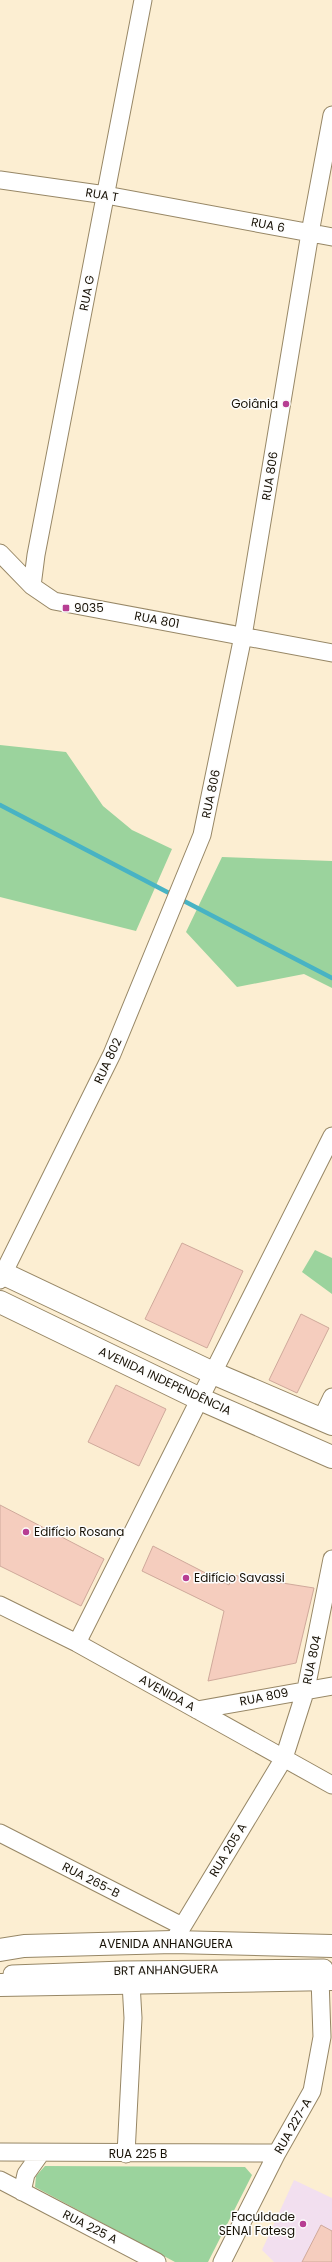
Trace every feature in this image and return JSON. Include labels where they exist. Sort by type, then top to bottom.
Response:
[{"type":"main road","points":[[1,1275],[212,1373],[327,1422]]},
{"type":"main road","name":"AVENIDA INDEPENDÊNCIA","points":[[0,1302],[200,1399],[332,1457]]},
{"type":"main road","name":"AVENIDA ANHANGUERA","points":[[0,1950],[24,1946],[177,1934],[332,1946]]},
{"type":"main road","points":[[0,1985],[328,1975]]},
{"type":"street","name":"RUA G","points":[[32,586],[36,555],[143,0]]},
{"type":"street","name":"RUA 806","points":[[202,835],[243,636],[310,233],[332,115]]},
{"type":"street","name":"RUA T","points":[[0,180],[106,195],[203,212]]},
{"type":"street","name":"RUA 6","points":[[203,212],[332,237]]},
{"type":"street","name":"RUA 801","points":[[0,553],[32,586],[54,601],[332,653]]},
{"type":"street","name":"RUA 802","points":[[1,1275],[112,1054],[202,835]]},
{"type":"street","points":[[77,1643],[332,1136]]},
{"type":"street","points":[[327,1422],[332,1397]]},
{"type":"street","name":"RUA 804","points":[[284,1758],[306,1689],[332,1559]]},
{"type":"street","name":"AVENIDA A","points":[[1,1608],[77,1643],[332,1785]]},
{"type":"street","name":"RUA 809","points":[[197,1710],[306,1689],[332,1686]]},
{"type":"street","name":"RUA 205 A","points":[[177,1934],[284,1758]]},
{"type":"street","name":"RUA 265-B","points":[[0,1833],[177,1934]]},
{"type":"street","name":"BRT ANHANGUERA","points":[[0,1975],[123,1970],[328,1975]]},
{"type":"street","name":"RUA 227-A","points":[[228,2259],[277,2153],[312,2091],[322,2037],[328,1975]]},
{"type":"street","points":[[126,2154],[133,2018],[131,1982]]},
{"type":"street","name":"RUA 225 B","points":[[0,2152],[126,2154],[277,2153]]},
{"type":"street","points":[[22,2192],[26,2174],[41,2153]]},
{"type":"street","name":"RUA 225 A","points":[[0,2180],[157,2262]]},
{"type":"shaded area","name":"Faculdade SENAI Fatesg","points":[[294,2180],[332,2198],[332,2262],[274,2262],[262,2250]]},
{"type":"green space","points":[[0,745],[66,752],[103,806],[132,830],[172,849],[136,931],[0,897]]},
{"type":"green space","points":[[222,857],[332,861],[332,988],[304,974],[237,987],[186,932]]},
{"type":"green space","points":[[315,1250],[332,1258],[332,1294],[302,1272]]},
{"type":"green space","points":[[45,2166],[245,2167],[252,2175],[208,2262],[175,2262],[35,2187],[36,2176]]},
{"type":"building","points":[[182,1243],[243,1271],[207,1348],[145,1319]]},
{"type":"building","points":[[301,1314],[329,1328],[297,1393],[269,1380]]},
{"type":"building","points":[[116,1385],[166,1409],[139,1466],[88,1442]]},
{"type":"building","name":"Edifício Rosana","points":[[0,1505],[104,1559],[81,1606],[0,1566]]},
{"type":"building","points":[[153,1546],[229,1585],[232,1575],[314,1588],[296,1663],[208,1681],[224,1611],[142,1571]]},
{"type":"building","points":[[321,2225],[332,2231],[332,2262],[302,2262]]},
{"type":"waterway","points":[[0,805],[169,893]]},
{"type":"waterway","points":[[184,901],[332,978]]},
{"type":"place","name":"Goiânia","points":[[286,404]]},
{"type":"place","name":"9035","points":[[66,608]]},
{"type":"place","name":"Edifício Rosana","points":[[26,1532]]},
{"type":"place","name":"Edifício Savassi","points":[[186,1578]]},
{"type":"place","name":"Faculdade SENAI Fatesg","points":[[303,2224]]}]
